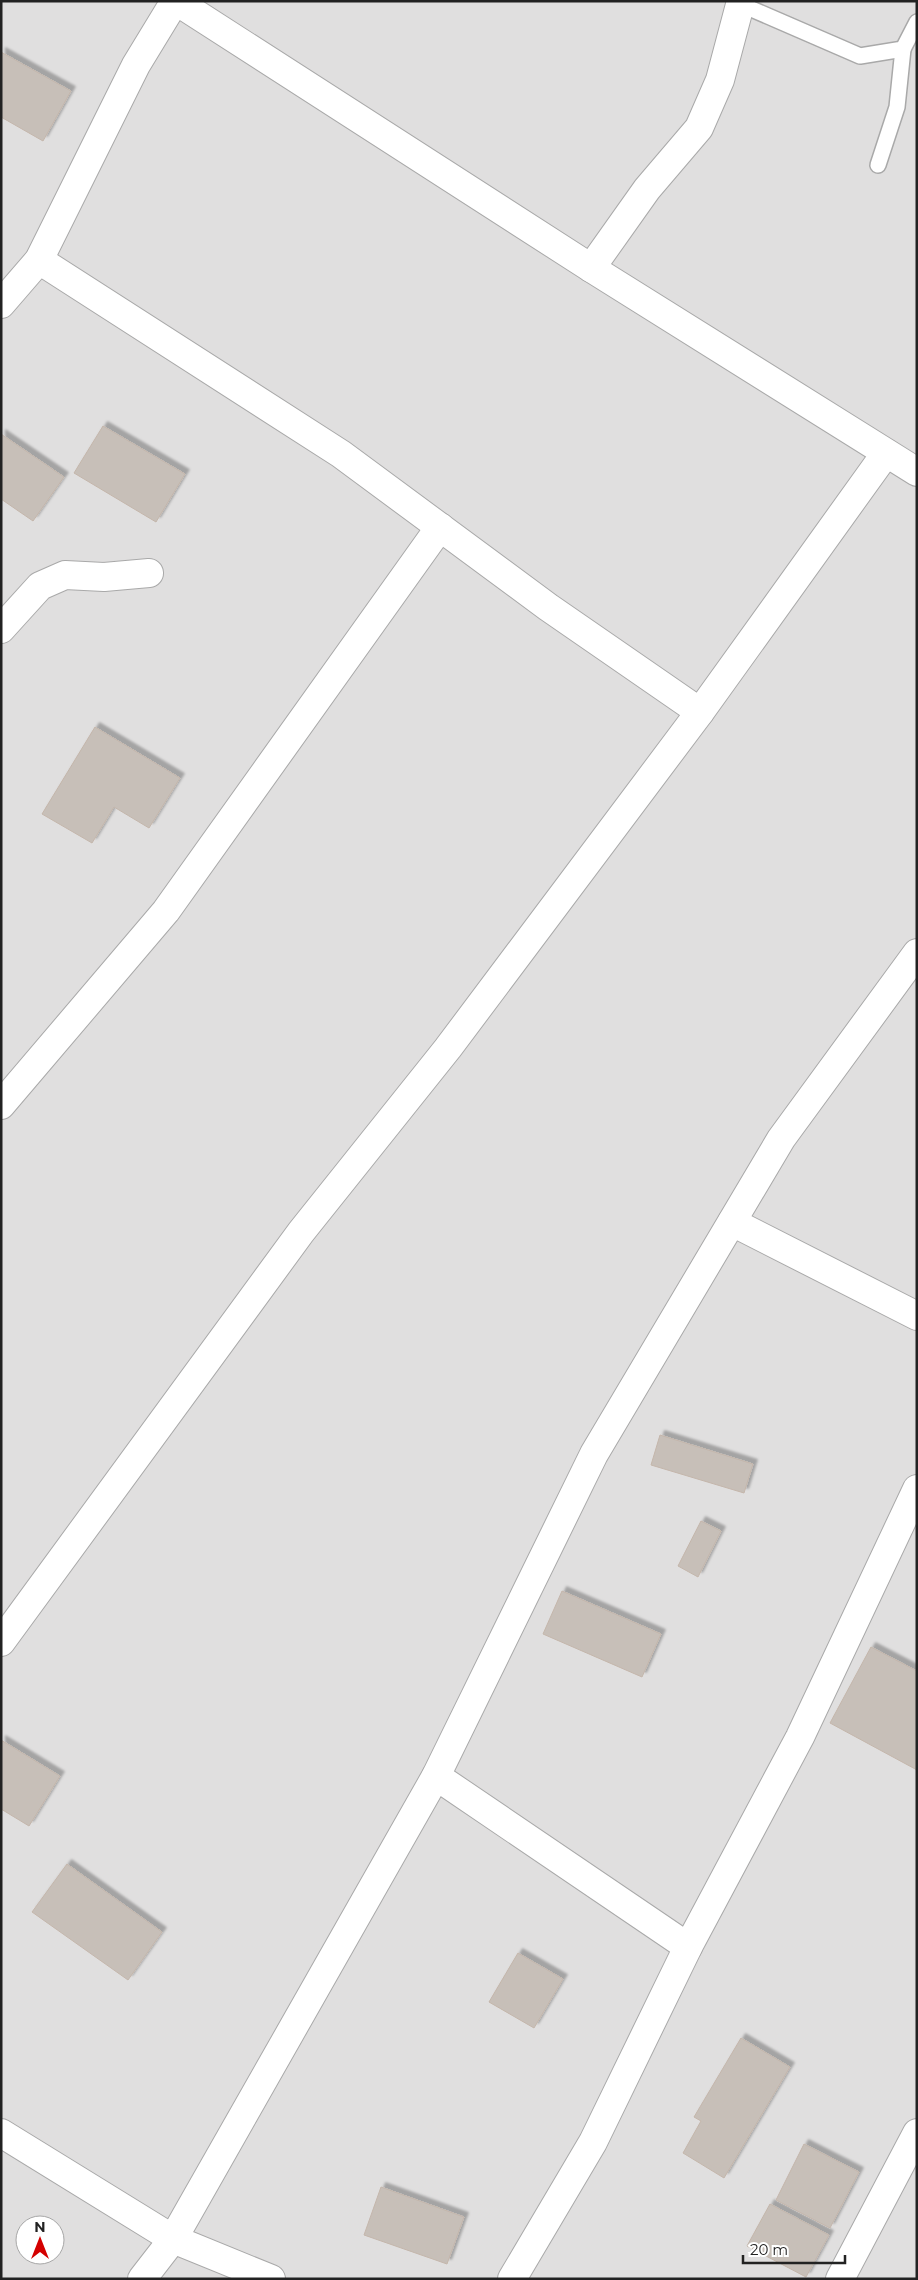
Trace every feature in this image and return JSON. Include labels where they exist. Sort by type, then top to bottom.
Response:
[{"type":"street","points":[[1,304],[39,260],[136,65],[175,1],[591,268],[917,472]]},
{"type":"street","points":[[591,268],[647,189],[699,128],[720,80],[740,3]]},
{"type":"street","points":[[39,260],[341,454],[548,607],[700,712]]},
{"type":"street","points":[[1,1642],[301,1232],[448,1048],[700,712],[886,453]]},
{"type":"street","points":[[1,1105],[166,912],[440,527]]},
{"type":"street","points":[[1,629],[40,586],[65,576],[104,577],[149,573]]},
{"type":"street","points":[[142,2279],[173,2239],[436,1776],[594,1454],[781,1139],[917,954]]},
{"type":"street","points":[[732,1222],[917,1316]]},
{"type":"street","points":[[512,2279],[593,2142],[688,1947],[800,1737],[917,1490]]},
{"type":"street","points":[[436,1776],[688,1947]]},
{"type":"street","points":[[1,2133],[173,2239],[271,2279]]},
{"type":"street","points":[[840,2279],[917,2133]]},
{"type":"lane","points":[[740,3],[860,56],[904,50]]},
{"type":"lane","points":[[878,165],[897,107],[904,50],[917,22]]},
{"type":"shaded area","points":[[1,1],[917,1],[917,2279],[1,2279]]},
{"type":"building","points":[[1,52],[71,91],[43,141],[1,117]]},
{"type":"building","points":[[103,426],[185,474],[156,522],[74,473]]},
{"type":"building","points":[[1,434],[64,477],[33,521],[1,499]]},
{"type":"building","points":[[95,727],[180,778],[149,828],[114,807],[92,843],[42,814]]},
{"type":"building","points":[[660,1435],[753,1464],[744,1493],[651,1465]]},
{"type":"building","points":[[701,1521],[721,1531],[698,1577],[678,1566]]},
{"type":"building","points":[[562,1591],[661,1634],[642,1677],[543,1634]]},
{"type":"building","points":[[871,1647],[917,1671],[917,1770],[830,1723]]},
{"type":"building","points":[[1,1740],[60,1776],[29,1826],[1,1809]]},
{"type":"building","points":[[67,1864],[162,1932],[128,1980],[32,1912]]},
{"type":"building","points":[[518,1953],[563,1979],[534,2028],[489,2002]]},
{"type":"building","points":[[741,2038],[790,2067],[724,2178],[683,2153],[701,2121],[694,2117]]},
{"type":"building","points":[[804,2144],[859,2172],[830,2228],[776,2200]]},
{"type":"building","points":[[381,2187],[464,2217],[447,2264],[364,2235]]},
{"type":"building","points":[[770,2204],[829,2235],[806,2277],[747,2246]]}]
